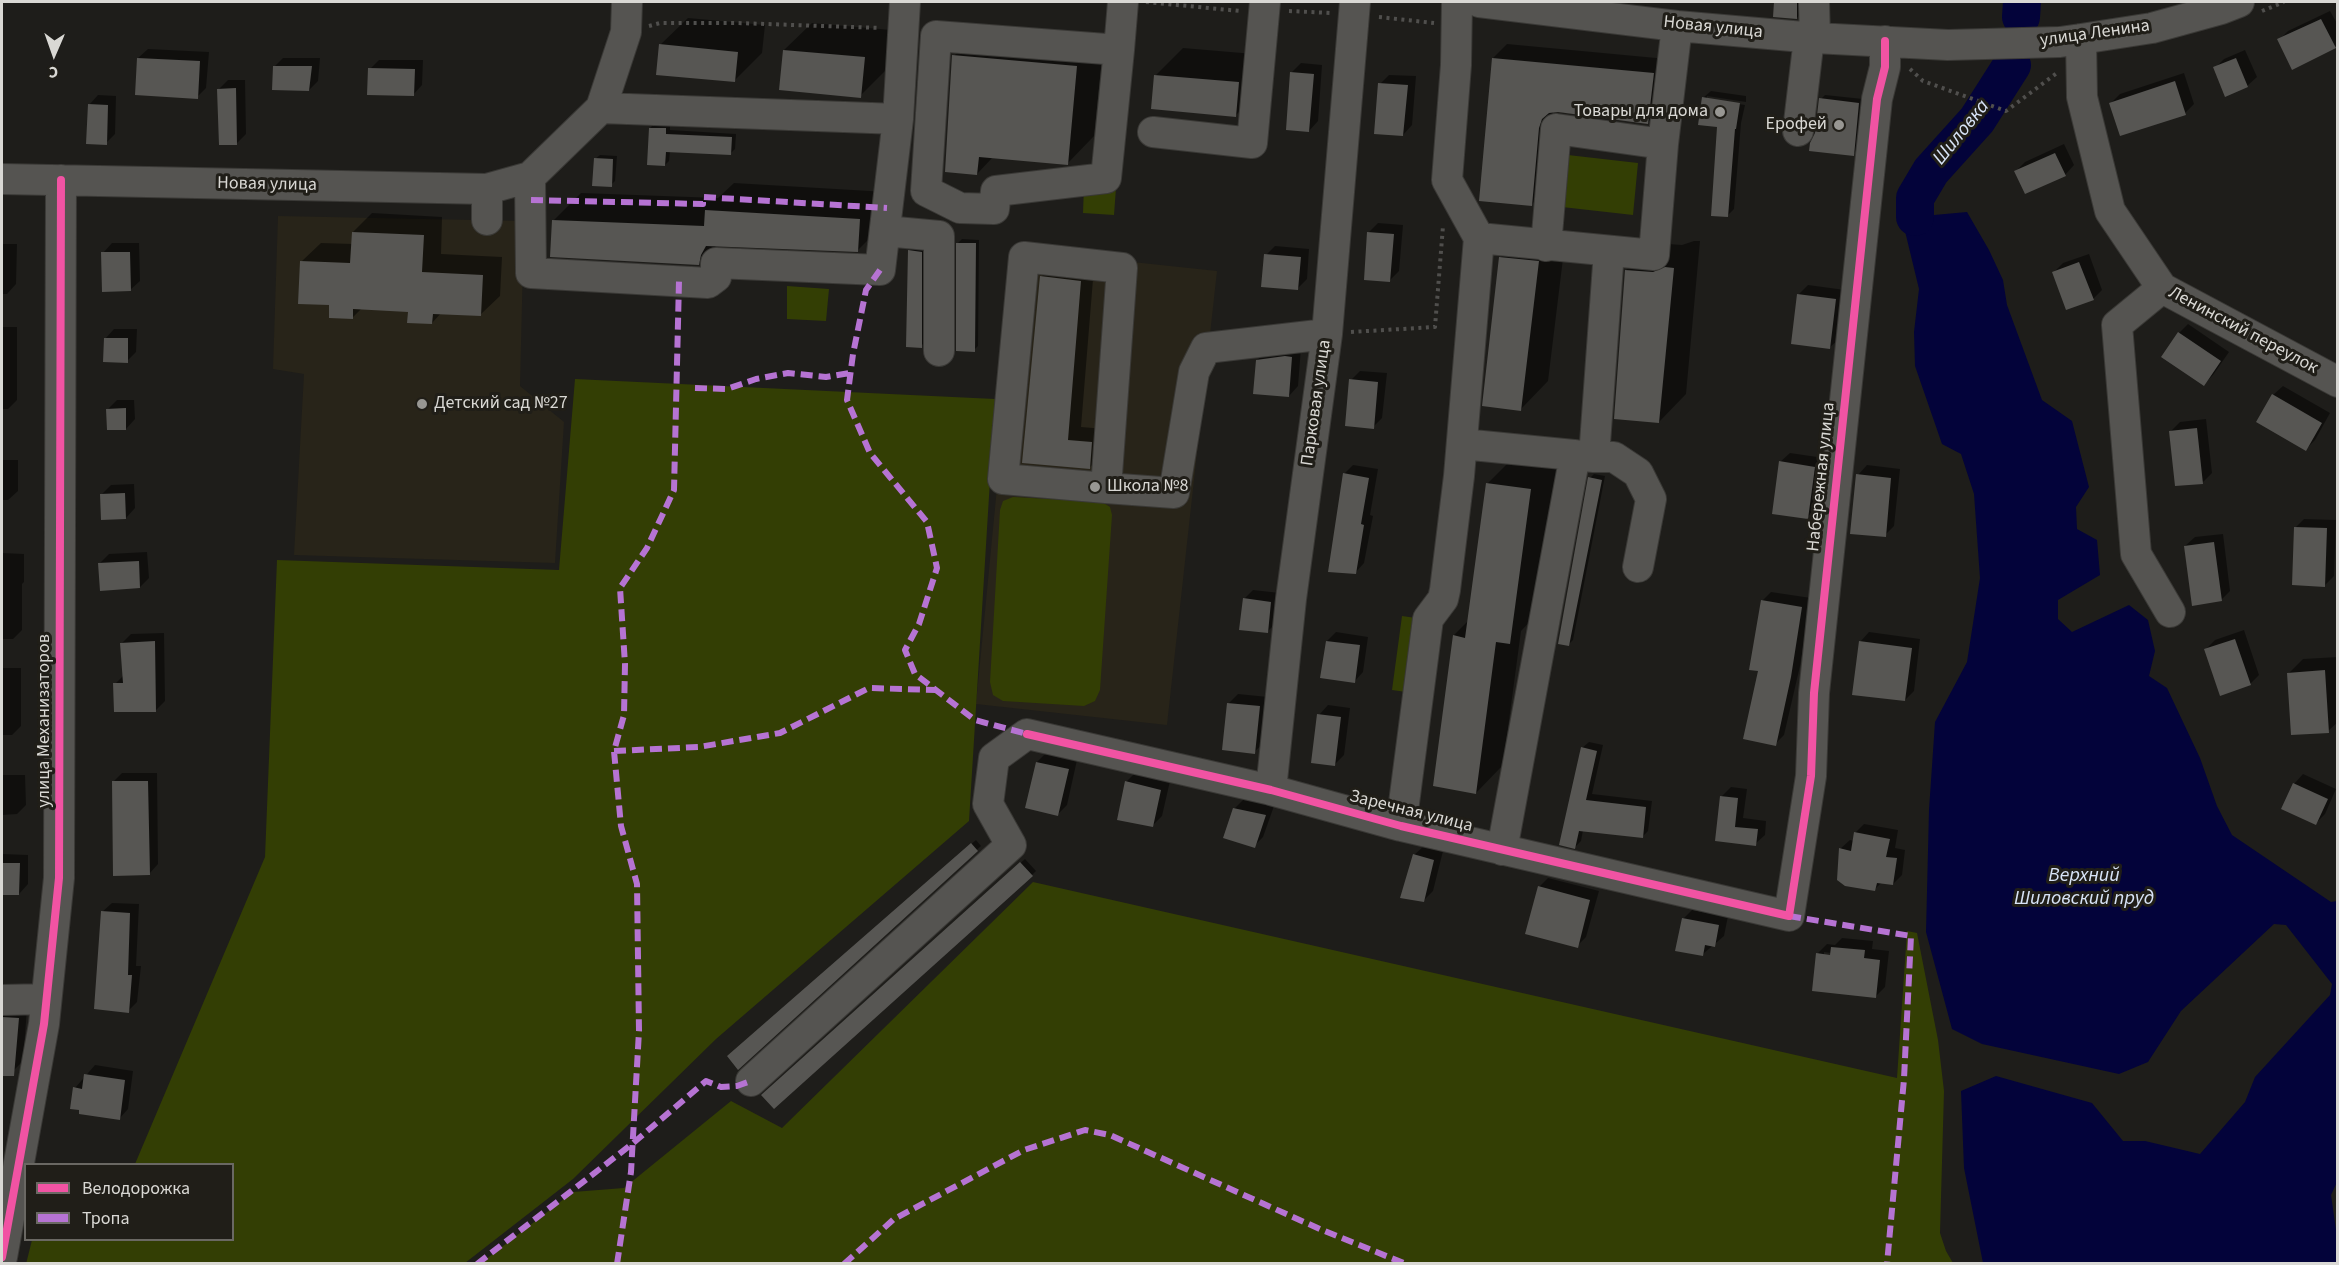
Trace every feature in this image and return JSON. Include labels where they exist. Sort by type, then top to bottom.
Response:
[{"type":"street","points":[[627,2],[626,32],[601,108],[530,177],[531,273],[708,283],[716,277],[716,263],[880,270],[898,119],[904,15]]},
{"type":"street","points":[[1119,50],[936,36],[926,191],[960,208],[994,209],[996,191],[1107,177],[1119,50],[1123,2]]},
{"type":"street","points":[[1401,826],[1428,619],[1443,599],[1445,590],[1462,444],[1479,238],[1447,180],[1456,65],[1457,2]]},
{"type":"street","name":"Новая улица","points":[[1479,2],[1677,26],[1812,38],[1948,45]]},
{"type":"street","points":[[1798,131],[1812,38],[1814,2]]},
{"type":"street","name":"улица Ленина","points":[[1948,45],[2074,46],[2152,28],[2239,2]]},
{"type":"street","points":[[1153,132],[1252,143],[1265,6]]},
{"type":"street","name":"Парковая улица","points":[[1271,790],[1291,599],[1327,334],[1355,8]]},
{"type":"street","points":[[1479,238],[1654,255],[1663,144],[1677,26]]},
{"type":"street","name":"Набережная улица","points":[[1789,916],[1811,776],[1814,693],[1876,99],[1885,67],[1884,41]]},
{"type":"street","name":"Ленинский переулок","points":[[2074,46],[2082,97],[2110,211],[2162,288],[2337,382]]},
{"type":"street","points":[[601,108],[898,119]]},
{"type":"street","points":[[1546,246],[1556,129],[1663,144]]},
{"type":"street","name":"Новая улица","points":[[2,179],[487,189],[530,177]]},
{"type":"street","name":"улица Механизаторов","points":[[2,1257],[46,999],[59,878],[61,180]]},
{"type":"street","points":[[487,189],[487,220]]},
{"type":"street","points":[[885,231],[939,236],[939,351]]},
{"type":"street","points":[[1502,850],[1585,456],[1609,251]]},
{"type":"street","points":[[1106,488],[1122,268],[1024,257],[1002,479],[1106,488],[1174,493],[1194,372],[1206,348],[1327,334]]},
{"type":"street","points":[[2162,288],[2117,325],[2136,554],[2170,612]]},
{"type":"street","points":[[1462,444],[1614,457],[1638,473],[1651,500],[1638,567]]},
{"type":"street","name":"Заречная улица","points":[[751,1081],[1011,845],[988,804],[994,758],[1028,734],[1271,790],[1401,826],[1789,916]]},
{"type":"street","points":[[2,1000],[46,999]]},
{"type":"path","points":[[1123,2],[1158,3],[1235,11],[1265,6],[1355,8]]},
{"type":"path","points":[[626,32],[660,23],[904,15]]},
{"type":"path","points":[[1974,99],[2006,111],[2074,46]]},
{"type":"path","points":[[1327,334],[1435,327],[1443,225]]},
{"type":"shaded area","name":"Детский сад №27","points":[[278,216],[524,221],[520,386],[564,422],[555,563],[294,555],[304,374],[273,369]]},
{"type":"shaded area","name":"Школа №8","points":[[1020,250],[1217,271],[1167,725],[976,704]]},
{"type":"green space","points":[[1568,155],[1638,163],[1633,215],[1562,207]]},
{"type":"green space","points":[[1084,186],[1116,188],[1114,215],[1083,213]]},
{"type":"green space","points":[[787,286],[829,289],[826,321],[787,319]]},
{"type":"green space","points":[[575,379],[995,399],[969,821],[716,1039],[573,1179],[465,1263],[26,1264],[32,1241],[234,1241],[234,1163],[135,1163],[265,857],[277,560],[559,570]]},
{"type":"green space","points":[[1013,497],[1102,502],[1110,507],[1112,515],[1100,690],[1095,701],[1084,706],[1003,701],[993,695],[990,682],[1000,510],[1003,501]]},
{"type":"green space","points":[[1402,616],[1423,619],[1413,693],[1392,690]]},
{"type":"green space","points":[[1033,882],[1897,1078],[1907,931],[1917,933],[1938,1040],[1944,1091],[1940,1233],[1953,1263],[481,1263],[573,1192],[624,1188],[731,1101],[782,1128]]},
{"type":"water","name":"Верхний Шиловский пруд","points":[[1931,171],[1925,199],[1934,215],[1967,212],[2003,280],[2007,305],[2042,400],[2072,421],[2089,487],[2076,507],[2077,529],[2097,540],[2100,575],[2058,600],[2058,619],[2072,632],[2129,605],[2148,620],[2155,651],[2149,676],[2167,688],[2200,758],[2217,806],[2232,835],[2331,902],[2337,901],[2338,1180],[2331,1195],[2337,1237],[2337,1263],[1983,1263],[1964,1168],[1961,1091],[1996,1076],[2092,1103],[2123,1141],[2145,1141],[2200,1154],[2245,1102],[2255,1077],[2330,995],[2332,984],[2286,925],[2274,924],[2181,1011],[2148,1062],[2119,1074],[1982,1044],[1952,1029],[1926,932],[1929,810],[1935,722],[1967,662],[1980,578],[1974,494],[1961,454],[1942,444],[1915,366],[1914,332],[1919,289],[1904,227],[1912,175]]},
{"type":"building","points":[[1774,2],[1797,2],[1797,19],[1773,17]]},
{"type":"building","points":[[2321,19],[2336,48],[2292,70],[2277,39]]},
{"type":"building","points":[[659,44],[738,52],[735,82],[656,75]]},
{"type":"building","points":[[783,50],[865,57],[861,98],[779,90]]},
{"type":"building","points":[[952,55],[1077,66],[1068,165],[979,157],[977,175],[945,172]]},
{"type":"building","points":[[137,58],[200,61],[198,99],[135,95]]},
{"type":"building","points":[[1492,58],[1654,73],[1648,124],[1558,112],[1549,113],[1542,119],[1539,128],[1532,206],[1479,201]]},
{"type":"building","points":[[2236,58],[2248,87],[2225,97],[2213,67]]},
{"type":"building","points":[[273,66],[312,66],[309,91],[272,90]]},
{"type":"building","points":[[368,68],[415,69],[414,96],[367,95]]},
{"type":"building","points":[[1290,72],[1314,74],[1309,132],[1286,130]]},
{"type":"building","points":[[1154,75],[1239,82],[1236,117],[1151,109]]},
{"type":"building","points":[[2175,81],[2186,115],[2120,136],[2109,103]]},
{"type":"building","points":[[1378,83],[1408,85],[1403,136],[1374,134]]},
{"type":"building","points":[[236,88],[237,145],[219,145],[217,89]]},
{"type":"building","points":[[1702,97],[1740,103],[1735,129],[1728,217],[1711,216],[1717,127],[1698,125]]},
{"type":"building","points":[[1819,98],[1859,103],[1854,156],[1809,151],[1815,133]]},
{"type":"building","points":[[88,104],[108,105],[107,145],[86,144]]},
{"type":"building","points":[[649,128],[666,128],[666,134],[732,137],[731,155],[666,152],[665,166],[647,165]]},
{"type":"building","points":[[2055,153],[2066,176],[2025,194],[2014,171]]},
{"type":"building","points":[[594,158],[613,159],[612,187],[592,186]]},
{"type":"building","points":[[705,210],[860,219],[858,252],[706,246],[699,265],[550,257],[552,220],[704,226]]},
{"type":"building","points":[[352,232],[424,235],[422,272],[483,275],[481,316],[433,314],[432,324],[407,323],[408,312],[353,309],[353,319],[329,318],[329,305],[298,304],[300,261],[350,263]]},
{"type":"building","points":[[1367,232],[1394,234],[1390,282],[1364,280]]},
{"type":"building","points":[[956,243],[976,243],[975,352],[956,351]]},
{"type":"building","points":[[908,250],[922,252],[922,348],[906,347]]},
{"type":"building","points":[[101,252],[130,252],[131,291],[102,292]]},
{"type":"building","points":[[1264,254],[1301,257],[1298,290],[1261,287]]},
{"type":"building","points":[[1499,257],[1539,261],[1521,411],[1482,406]]},
{"type":"building","points":[[2079,262],[2094,300],[2066,310],[2052,272]]},
{"type":"building","points":[[1665,267],[1674,268],[1659,423],[1614,419],[1625,270],[1653,272]]},
{"type":"building","name":"Школа №8","points":[[1040,276],[1081,281],[1068,440],[1092,442],[1090,469],[1022,463]]},
{"type":"building","points":[[1797,294],[1836,299],[1830,349],[1791,344]]},
{"type":"building","points":[[2178,332],[2221,361],[2204,386],[2161,357]]},
{"type":"building","points":[[104,338],[128,338],[128,363],[103,362]]},
{"type":"building","points":[[1292,357],[1289,397],[1253,394],[1256,360]]},
{"type":"building","points":[[1349,379],[1378,382],[1374,429],[1345,426]]},
{"type":"building","points":[[2272,394],[2322,423],[2306,451],[2256,422]]},
{"type":"building","points":[[126,408],[126,430],[107,430],[106,409]]},
{"type":"building","points":[[2197,428],[2203,484],[2175,486],[2169,431]]},
{"type":"building","points":[[1779,461],[1815,467],[1808,519],[1772,514]]},
{"type":"building","points":[[1343,473],[1369,478],[1356,574],[1328,572]]},
{"type":"building","points":[[1856,474],[1891,478],[1886,537],[1850,534]]},
{"type":"building","points":[[1588,477],[1602,480],[1569,646],[1558,644]]},
{"type":"building","points":[[1486,483],[1531,489],[1510,644],[1496,642],[1476,794],[1433,786],[1453,635],[1465,638]]},
{"type":"building","points":[[125,493],[126,519],[101,520],[100,494]]},
{"type":"building","points":[[2294,527],[2327,528],[2325,587],[2292,585]]},
{"type":"building","points":[[2214,542],[2222,601],[2192,606],[2184,546]]},
{"type":"building","points":[[139,561],[140,588],[100,591],[98,563]]},
{"type":"building","points":[[1243,598],[1271,602],[1268,633],[1239,630]]},
{"type":"building","points":[[1761,600],[1802,607],[1791,677],[1776,746],[1743,739],[1758,671],[1749,670]]},
{"type":"building","points":[[2235,639],[2251,685],[2220,696],[2204,649]]},
{"type":"building","points":[[155,641],[156,712],[114,712],[113,683],[123,683],[120,643]]},
{"type":"building","points":[[1326,641],[1360,645],[1355,683],[1320,678]]},
{"type":"building","points":[[1859,641],[1912,648],[1905,701],[1852,695]]},
{"type":"building","points":[[2325,670],[2329,733],[2291,735],[2287,673]]},
{"type":"building","points":[[1227,703],[1260,706],[1255,754],[1222,750]]},
{"type":"building","points":[[1317,714],[1341,717],[1335,766],[1311,763]]},
{"type":"building","points":[[1581,747],[1597,751],[1586,800],[1646,807],[1643,838],[1579,831],[1575,849],[1559,845]]},
{"type":"building","points":[[1036,762],[1069,769],[1058,816],[1025,808]]},
{"type":"building","points":[[112,781],[148,781],[150,875],[113,876]]},
{"type":"building","points":[[1125,781],[1161,790],[1153,827],[1117,820]]},
{"type":"building","points":[[2293,783],[2328,799],[2316,825],[2281,809]]},
{"type":"building","points":[[1720,796],[1738,798],[1735,827],[1758,829],[1756,846],[1715,841]]},
{"type":"building","points":[[1233,808],[1266,815],[1255,848],[1223,838]]},
{"type":"building","points":[[1854,832],[1890,839],[1886,857],[1897,858],[1893,885],[1877,883],[1875,891],[1845,886],[1837,880],[1839,848],[1851,851]]},
{"type":"building","points":[[971,843],[978,851],[738,1070],[727,1056]]},
{"type":"building","points":[[1413,854],[1434,860],[1424,902],[1400,898]]},
{"type":"building","points":[[1020,862],[1033,876],[774,1109],[761,1095]]},
{"type":"building","points":[[2,863],[20,863],[19,895],[2,895]]},
{"type":"building","points":[[1538,886],[1590,900],[1578,948],[1525,934]]},
{"type":"building","points":[[101,911],[130,913],[128,975],[132,975],[129,1013],[94,1009]]},
{"type":"building","points":[[1682,918],[1719,925],[1715,947],[1705,945],[1703,956],[1675,951]]},
{"type":"building","points":[[1831,947],[1865,950],[1864,958],[1880,960],[1876,998],[1812,991],[1816,953],[1830,955]]},
{"type":"building","points":[[2,1017],[19,1018],[14,1076],[2,1076]]},
{"type":"building","points":[[84,1074],[125,1080],[120,1120],[79,1114],[79,1110],[70,1109],[73,1087],[82,1089]]},
{"type":"waterway","name":"Шиловка","points":[[2021,17],[2022,2]]},
{"type":"waterway","name":"Шиловка","points":[[1915,217],[1915,198],[1931,171],[1977,120],[2012,65]]},
{"type":"marked path","points":[[531,200],[703,204],[703,197],[887,208]]},
{"type":"marked path","points":[[880,270],[866,290],[853,354],[847,400],[870,453],[927,522],[937,568],[919,624],[905,650],[915,674],[975,720],[1027,734]]},
{"type":"marked path","points":[[617,1264],[631,1172],[639,1031],[637,884],[621,826],[614,751],[624,715],[625,664],[620,588],[647,548],[674,490],[679,281]]},
{"type":"marked path","points":[[695,388],[727,389],[756,379],[788,373],[826,377],[850,373]]},
{"type":"marked path","points":[[614,751],[699,747],[780,733],[869,688],[936,690]]},
{"type":"marked path","points":[[1789,916],[1911,936],[1904,1079],[1887,1264]]},
{"type":"marked path","points":[[477,1264],[632,1144],[706,1081],[721,1087],[737,1086],[751,1081]]},
{"type":"marked path","points":[[844,1264],[894,1219],[1024,1150],[1085,1130],[1110,1135],[1322,1230],[1406,1264]]},
{"type":"cycle path","points":[[1027,734],[1271,790],[1401,826],[1789,916],[1811,776],[1814,693],[1877,99],[1885,67],[1885,41]]},
{"type":"cycle path","points":[[2,1257],[44,1024],[59,878],[61,180]]},
{"type":"place","name":"Товары для дома","points":[[1720,112]]},
{"type":"place","name":"Ерофей","points":[[1839,125]]},
{"type":"place","name":"Детский сад №27","points":[[422,404]]},
{"type":"place","name":"Школа №8","points":[[1095,487]]}]
